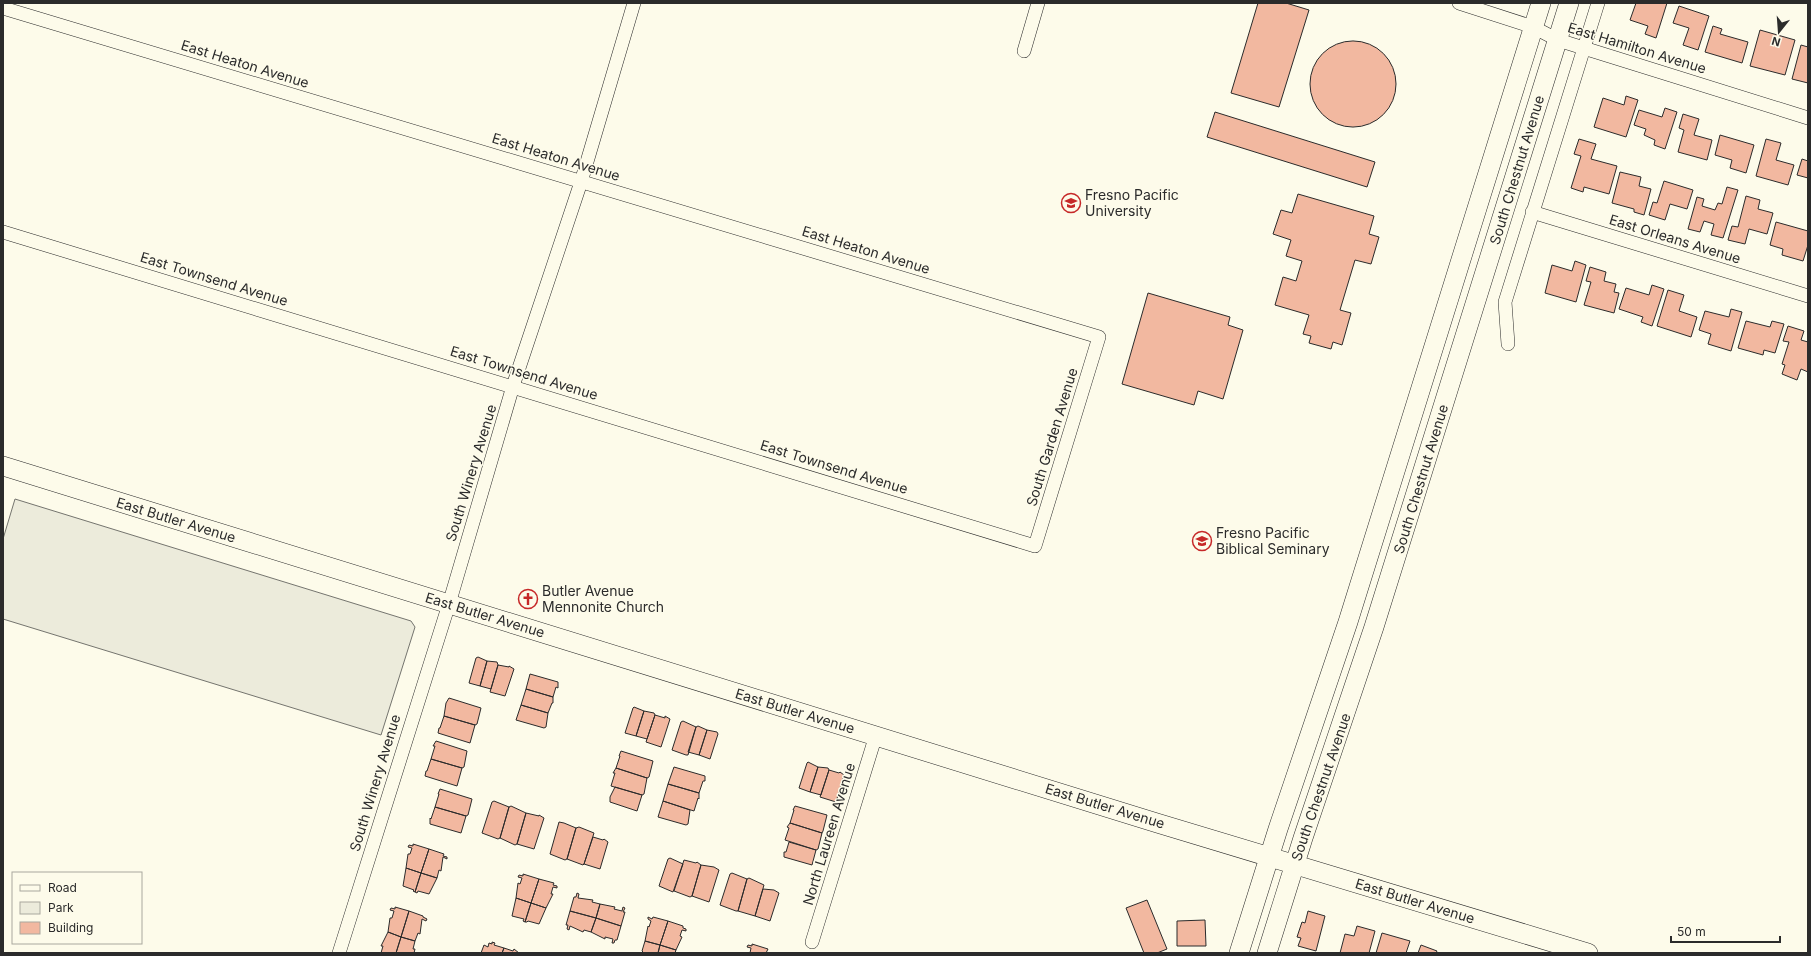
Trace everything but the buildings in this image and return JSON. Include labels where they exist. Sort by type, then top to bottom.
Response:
[{"type":"main road","name":"South Chestnut Avenue","points":[[1239,953],[1348,622],[1541,3]]},
{"type":"main road","name":"South Chestnut Avenue","points":[[1267,953],[1378,615],[1569,3]]},
{"type":"main road","name":"East Butler Avenue","points":[[3,466],[1270,857],[1588,953]]},
{"type":"street","name":"South Winery Avenue","points":[[339,953],[449,604],[514,386],[581,182],[634,3]]},
{"type":"street","points":[[1024,51],[1038,3]]},
{"type":"street","name":"East Hamilton Avenue","points":[[1460,3],[1533,27],[1558,40],[1808,118]]},
{"type":"street","points":[[1508,344],[1505,302],[1583,47],[1598,3]]},
{"type":"street","name":"East Heaton Avenue","points":[[3,8],[1099,337]]},
{"type":"street","name":"East Orleans Avenue","points":[[1532,212],[1808,296]]},
{"type":"street","name":"East Townsend Avenue","points":[[3,232],[514,386],[1035,546]]},
{"type":"street","name":"South Garden Avenue","points":[[1035,546],[1099,337]]},
{"type":"street","name":"North Laureen Avenue","points":[[812,942],[876,735]]},
{"type":"green space","points":[[15,499],[411,621],[415,627],[381,735],[3,619],[3,539]]},
{"type":"place","name":"Fresno Pacific University","points":[[1071,203]]},
{"type":"place","name":"Fresno Pacific Biblical Seminary","points":[[1202,541]]},
{"type":"place","name":"Butler Avenue Mennonite Church","points":[[528,599]]}]
